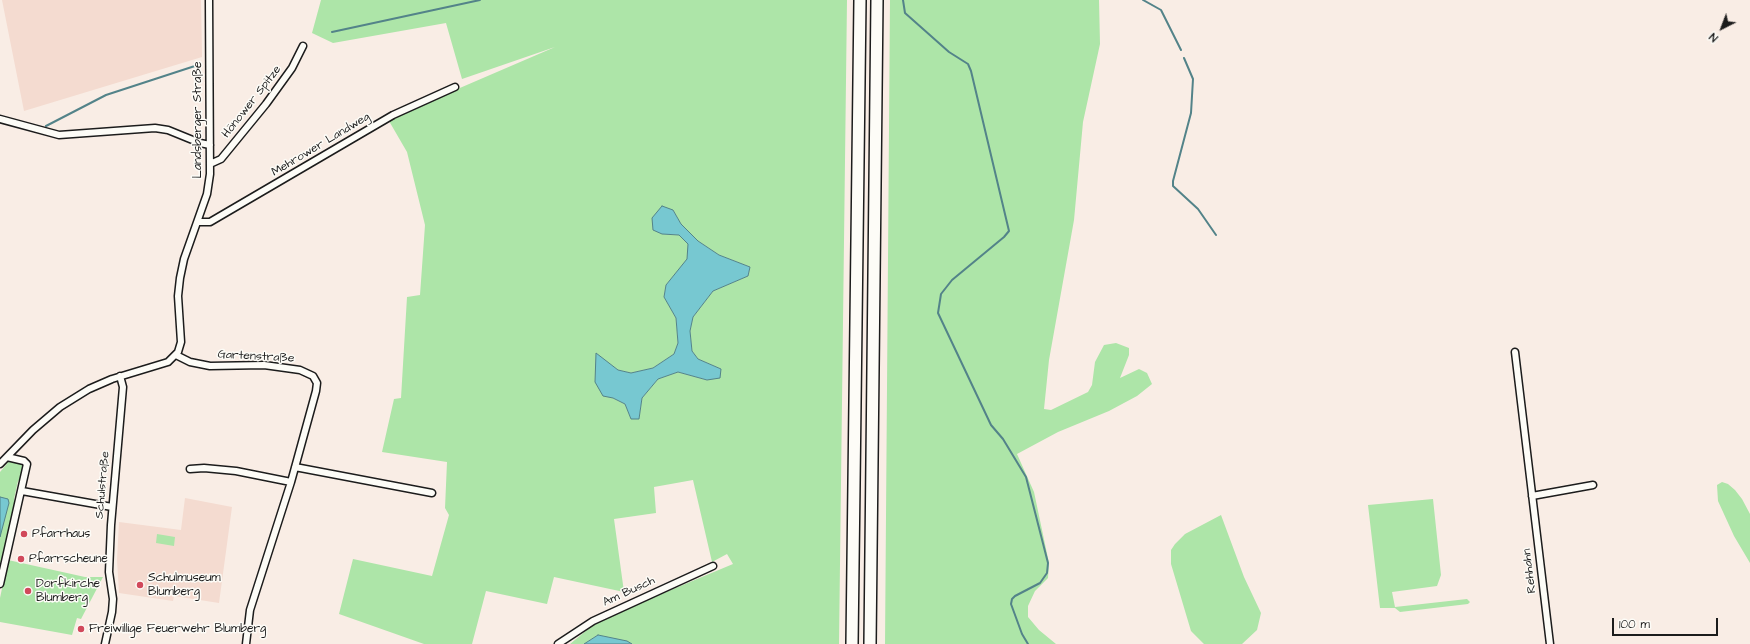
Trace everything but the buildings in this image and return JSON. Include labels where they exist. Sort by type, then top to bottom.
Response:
[{"type":"highway","points":[[852,644],[860,0]]},
{"type":"highway","points":[[870,644],[877,0]]},
{"type":"street","name":"Landsberger Straße","points":[[176,355],[181,342],[178,296],[180,278],[184,260],[199,222],[207,194],[210,164],[209,0]]},
{"type":"street","name":"Hönower Spitze","points":[[210,164],[221,159],[266,104],[292,68],[303,46]]},
{"type":"street","name":"Mehrower Landweg","points":[[199,222],[210,222],[393,115],[455,87]]},
{"type":"street","points":[[0,119],[59,135],[155,128],[174,132],[200,143],[210,144]]},
{"type":"street","name":"Rehhahn","points":[[1514,352],[1550,644]]},
{"type":"street","points":[[0,464],[33,430],[60,407],[89,388],[120,376],[162,364],[176,355]]},
{"type":"street","name":"Gartenstraße","points":[[176,355],[190,362],[200,364],[277,366],[300,370],[313,376],[316,382],[316,391],[296,467],[252,604],[248,619],[246,644]]},
{"type":"street","name":"Schulstraße","points":[[105,644],[113,599],[109,572],[112,507],[123,387],[120,376]]},
{"type":"street","points":[[0,584],[27,464],[24,461],[7,457]]},
{"type":"street","points":[[296,467],[432,493]]},
{"type":"street","points":[[190,469],[204,468],[236,471],[291,482]]},
{"type":"street","points":[[1532,496],[1593,485]]},
{"type":"street","points":[[22,491],[112,507]]},
{"type":"street","name":"Am Busch","points":[[558,644],[592,621],[713,566]]},
{"type":"shaded area","points":[[2,0],[201,0],[202,57],[24,111]]},
{"type":"shaded area","points":[[185,498],[232,507],[219,603],[174,596],[173,601],[119,593],[117,560],[119,522],[181,530]]},
{"type":"green space","points":[[321,0],[847,0],[839,644],[632,644],[598,635],[584,644],[570,644],[599,620],[733,564],[727,554],[712,562],[693,480],[654,487],[656,513],[614,519],[624,592],[554,577],[547,604],[486,591],[472,644],[424,644],[339,614],[353,559],[432,576],[449,515],[445,508],[447,462],[382,452],[394,399],[401,398],[407,297],[420,295],[425,225],[407,152],[389,121],[418,106],[555,47],[462,79],[446,23],[333,43],[312,33]],"holes":[[[673,210],[681,224],[698,241],[719,255],[750,267],[748,276],[713,291],[693,317],[690,331],[692,351],[698,359],[721,369],[707,380],[678,372],[658,379],[642,398],[639,419],[631,419],[625,404],[613,398],[596,354],[618,370],[631,373],[653,368],[674,354],[678,343],[676,318],[664,297],[666,285],[688,259],[688,244],[679,235],[663,234]]]},
{"type":"green space","points":[[890,0],[1099,0],[1100,44],[1083,122],[1074,220],[1049,360],[1044,409],[1051,410],[1088,392],[1092,385],[1095,362],[1104,345],[1116,343],[1129,348],[1129,355],[1120,378],[1139,369],[1147,373],[1152,384],[1137,396],[1109,411],[1058,432],[1017,454],[1034,492],[1049,563],[1048,578],[1035,591],[1028,606],[1028,617],[1039,630],[1056,644],[885,644]]},
{"type":"green space","points":[[11,459],[22,462],[22,478],[18,481],[14,499],[16,503],[0,577],[0,472]]},
{"type":"green space","points":[[1722,482],[1728,484],[1735,490],[1750,514],[1750,563],[1734,536],[1718,501],[1717,485]]},
{"type":"green space","points":[[1433,499],[1441,575],[1437,586],[1392,592],[1395,607],[1467,599],[1470,602],[1468,604],[1400,612],[1395,608],[1380,608],[1368,505]]},
{"type":"green space","points":[[1221,515],[1244,577],[1261,613],[1257,630],[1242,644],[1204,644],[1191,631],[1171,564],[1171,550],[1185,534]]},
{"type":"green space","points":[[157,534],[175,537],[174,546],[156,543]]},
{"type":"green space","points":[[8,560],[85,577],[103,577],[81,619],[77,618],[72,635],[0,622],[0,598]]},
{"type":"water","points":[[662,206],[673,210],[681,224],[698,241],[719,255],[750,267],[748,276],[713,291],[693,317],[690,331],[692,351],[698,359],[721,369],[720,378],[707,380],[678,372],[658,379],[642,398],[639,419],[631,419],[625,404],[613,398],[603,396],[595,382],[596,353],[618,370],[631,373],[653,368],[674,354],[678,343],[676,318],[664,297],[666,285],[687,259],[688,244],[679,235],[662,234],[653,230],[652,218]]},
{"type":"water","points":[[0,497],[8,499],[9,503],[0,537]]},
{"type":"water","points":[[598,635],[627,641],[632,644],[584,644]]},
{"type":"waterway","points":[[332,32],[480,0]]},
{"type":"waterway","points":[[903,0],[905,13],[949,52],[968,64],[971,71],[1009,231],[1004,237],[952,280],[941,294],[938,313],[991,425],[1003,439],[1026,477],[1048,563],[1047,573],[1040,583],[1012,599],[1011,604],[1022,634],[1028,644]]},
{"type":"waterway","points":[[1143,0],[1161,10],[1181,50]]},
{"type":"waterway","points":[[1184,58],[1193,79],[1191,113],[1173,186],[1198,209],[1216,235]]},
{"type":"waterway","points":[[46,126],[106,95],[201,64]]},
{"type":"place","name":"Pfarrhaus","points":[[24,534]]},
{"type":"place","name":"Pfarrscheune","points":[[21,559]]},
{"type":"place","name":"Schulmuseum Blumberg","points":[[140,585]]},
{"type":"place","name":"Dorfkirche Blumberg","points":[[28,591]]},
{"type":"place","name":"Freiwillige Feuerwehr Blumberg","points":[[81,629]]}]
